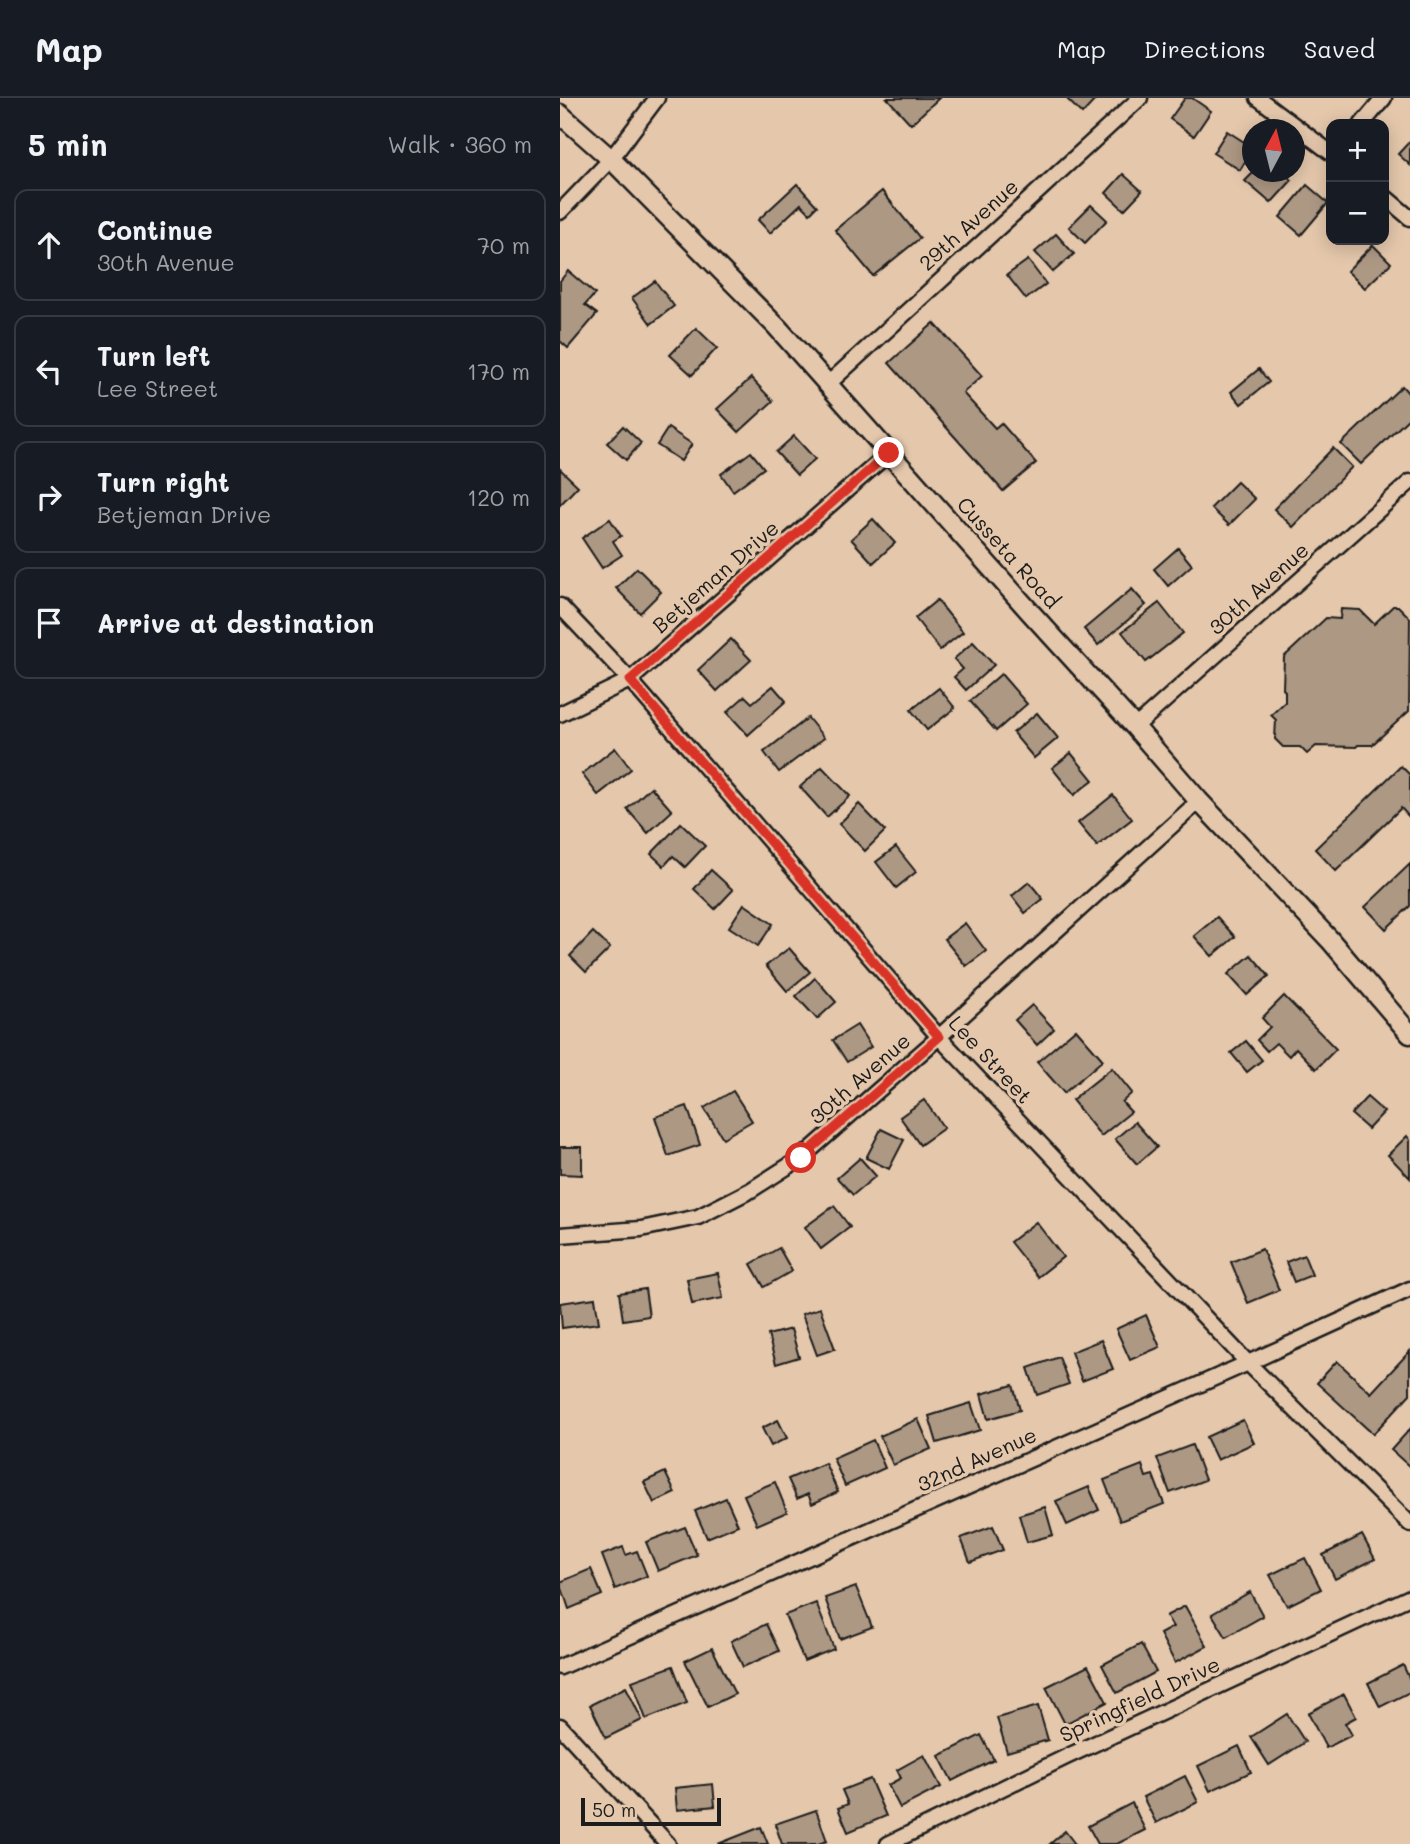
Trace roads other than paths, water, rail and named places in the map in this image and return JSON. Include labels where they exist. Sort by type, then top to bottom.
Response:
[{"type":"street","points":[[560,212],[611,159],[657,98]]},
{"type":"street","name":"29th Avenue","points":[[828,384],[1140,98]]},
{"type":"street","points":[[1258,98],[1326,149]]},
{"type":"street","points":[[1366,119],[1384,98]]},
{"type":"street","name":"Cusseta Road","points":[[560,114],[611,159],[777,327],[1199,801],[1330,940],[1410,1034]]},
{"type":"street","points":[[1389,200],[1410,218]]},
{"type":"street","name":"Betjeman Drive","points":[[560,714],[630,680],[889,453]]},
{"type":"street","name":"30th Avenue","points":[[1135,727],[1410,482]]},
{"type":"street","name":"Lee Street","points":[[560,606],[630,680],[939,1037],[1248,1363],[1410,1524]]},
{"type":"street","name":"30th Avenue","points":[[560,1235],[641,1229],[698,1217],[751,1190],[801,1158],[1199,801]]},
{"type":"street","name":"32nd Avenue","points":[[560,1667],[1410,1289]]},
{"type":"street","name":"Springfield Drive","points":[[888,1844],[1410,1597]]},
{"type":"street","points":[[560,1726],[668,1844]]}]
